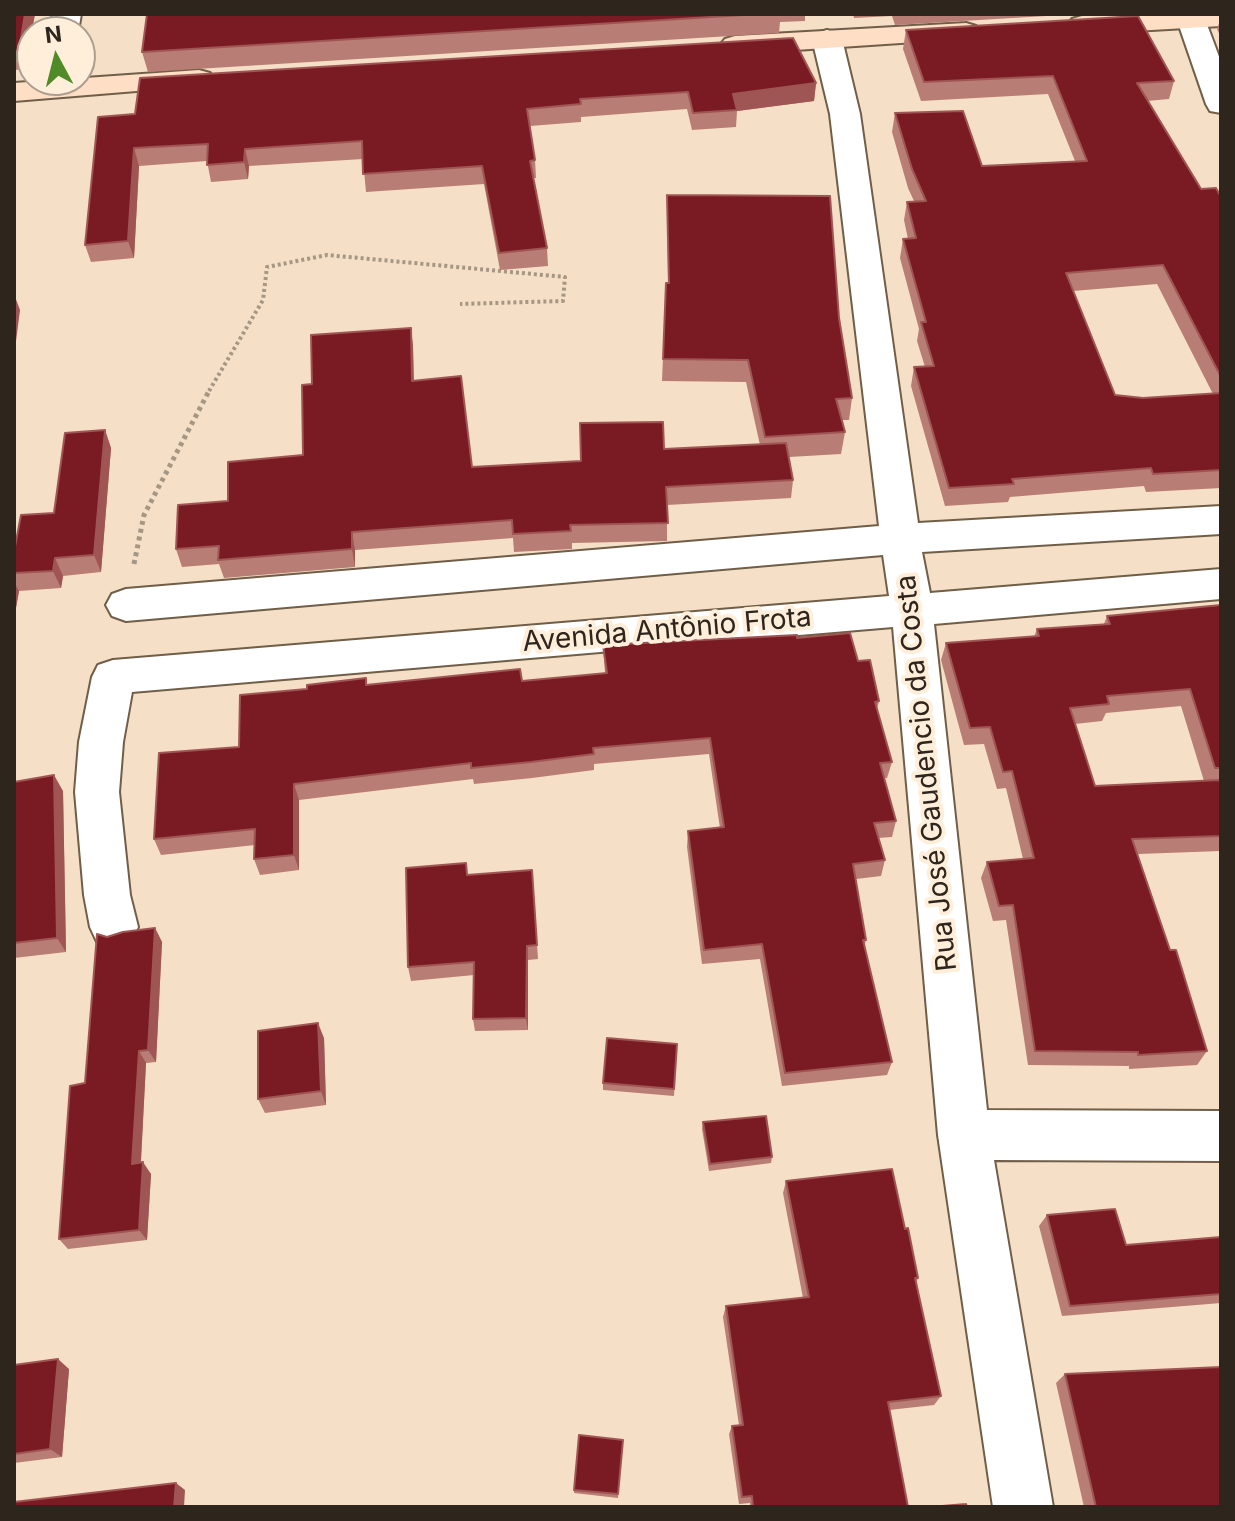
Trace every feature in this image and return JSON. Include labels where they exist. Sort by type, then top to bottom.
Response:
[{"type":"main road","points":[[1048,27],[1221,17]]},
{"type":"main road","points":[[700,47],[1001,30]]},
{"type":"main road","points":[[96,82],[226,77]]},
{"type":"street","points":[[1190,17],[1221,104]]},
{"type":"street","name":"Rua José Gaudencio da Costa","points":[[827,39],[845,114],[900,539],[912,609],[964,1135],[1023,1507]]},
{"type":"street","points":[[126,605],[900,539],[1221,520]]},
{"type":"street","name":"Avenida Antônio Frota","points":[[114,927],[107,895],[97,792],[101,742],[113,677],[1221,584]]},
{"type":"street","points":[[964,1135],[1221,1136]]},
{"type":"path","points":[[126,605],[144,515],[188,427],[263,300],[267,267],[327,255],[565,277],[563,301],[460,304]]},
{"type":"building","points":[[14,14],[25,14],[16,16],[14,51]]},
{"type":"building","points":[[147,14],[760,14],[142,52]]},
{"type":"building","points":[[1138,16],[1174,81],[1137,83],[1201,189],[1216,188],[1221,197],[1221,377],[1163,265],[1066,273],[1115,395],[1143,398],[1221,393],[1221,470],[1153,474],[1151,468],[1012,479],[1014,484],[949,488],[914,367],[934,366],[921,322],[926,322],[903,239],[916,238],[907,202],[926,201],[912,169],[895,113],[963,111],[982,166],[1087,161],[1053,76],[924,82],[906,30]]},
{"type":"building","points":[[793,38],[816,83],[733,94],[737,110],[693,113],[688,92],[580,99],[581,104],[527,109],[535,160],[530,161],[547,248],[499,253],[482,166],[363,174],[362,141],[245,149],[244,162],[207,165],[208,144],[134,148],[128,241],[85,245],[98,117],[135,114],[140,78]]},
{"type":"building","points":[[667,195],[830,196],[839,318],[852,398],[836,399],[845,432],[765,437],[748,360],[663,359],[666,283],[669,283]]},
{"type":"building","points":[[411,328],[412,381],[461,376],[472,467],[581,461],[580,423],[663,422],[664,449],[786,443],[793,480],[666,487],[668,523],[570,525],[571,531],[513,534],[512,520],[352,532],[352,549],[218,560],[219,546],[176,549],[178,505],[228,501],[228,462],[303,455],[302,385],[312,384],[311,335]]},
{"type":"building","points":[[105,430],[94,555],[55,558],[53,571],[14,573],[14,552],[21,515],[54,513],[65,433]]},
{"type":"building","points":[[1221,605],[1221,768],[1215,768],[1190,689],[1107,696],[1109,704],[1070,708],[1095,786],[1219,780],[1221,785],[1221,836],[1132,839],[1170,950],[1176,950],[1207,1051],[1138,1055],[1138,1052],[1035,1051],[1013,905],[999,906],[987,862],[1034,858],[1012,771],[1003,772],[990,727],[970,728],[946,643],[1039,636],[1037,629],[1110,624],[1107,616]]},
{"type":"building","points":[[850,633],[858,661],[870,660],[879,701],[875,702],[892,762],[880,763],[896,821],[874,823],[885,860],[853,864],[866,940],[863,940],[892,1062],[785,1073],[762,944],[704,950],[688,831],[724,827],[710,738],[593,748],[594,754],[531,762],[471,768],[471,763],[294,784],[294,855],[254,859],[255,829],[154,839],[159,753],[239,747],[240,695],[307,689],[307,685],[366,678],[366,685],[520,669],[522,681],[607,673],[603,645],[797,635],[797,638]]},
{"type":"building","points":[[54,775],[57,938],[14,943],[14,782]]},
{"type":"building","points":[[466,863],[467,875],[532,870],[537,945],[527,946],[526,1018],[473,1019],[474,962],[408,967],[406,868]]},
{"type":"building","points":[[155,928],[148,1050],[139,1051],[132,1164],[143,1162],[139,1230],[59,1239],[70,1086],[85,1083],[97,934],[107,937]]},
{"type":"building","points":[[318,1023],[321,1091],[258,1099],[258,1031]]},
{"type":"building","points":[[607,1038],[677,1044],[674,1089],[603,1083]]},
{"type":"building","points":[[766,1116],[772,1157],[710,1164],[703,1122]]},
{"type":"building","points":[[892,1169],[905,1229],[908,1228],[918,1278],[915,1278],[941,1396],[888,1402],[908,1507],[753,1507],[752,1496],[742,1497],[732,1426],[743,1425],[726,1306],[809,1297],[786,1181]]},
{"type":"building","points":[[1115,1209],[1126,1245],[1221,1237],[1221,1294],[1070,1306],[1047,1215]]},
{"type":"building","points":[[58,1359],[50,1449],[14,1454],[14,1365]]},
{"type":"building","points":[[1221,1367],[1221,1507],[1096,1507],[1065,1374]]},
{"type":"building","points":[[579,1435],[623,1440],[618,1494],[574,1490]]},
{"type":"building","points":[[176,1483],[174,1507],[14,1507],[14,1502]]},
{"type":"building","points":[[966,1504],[967,1507],[930,1507]]}]
